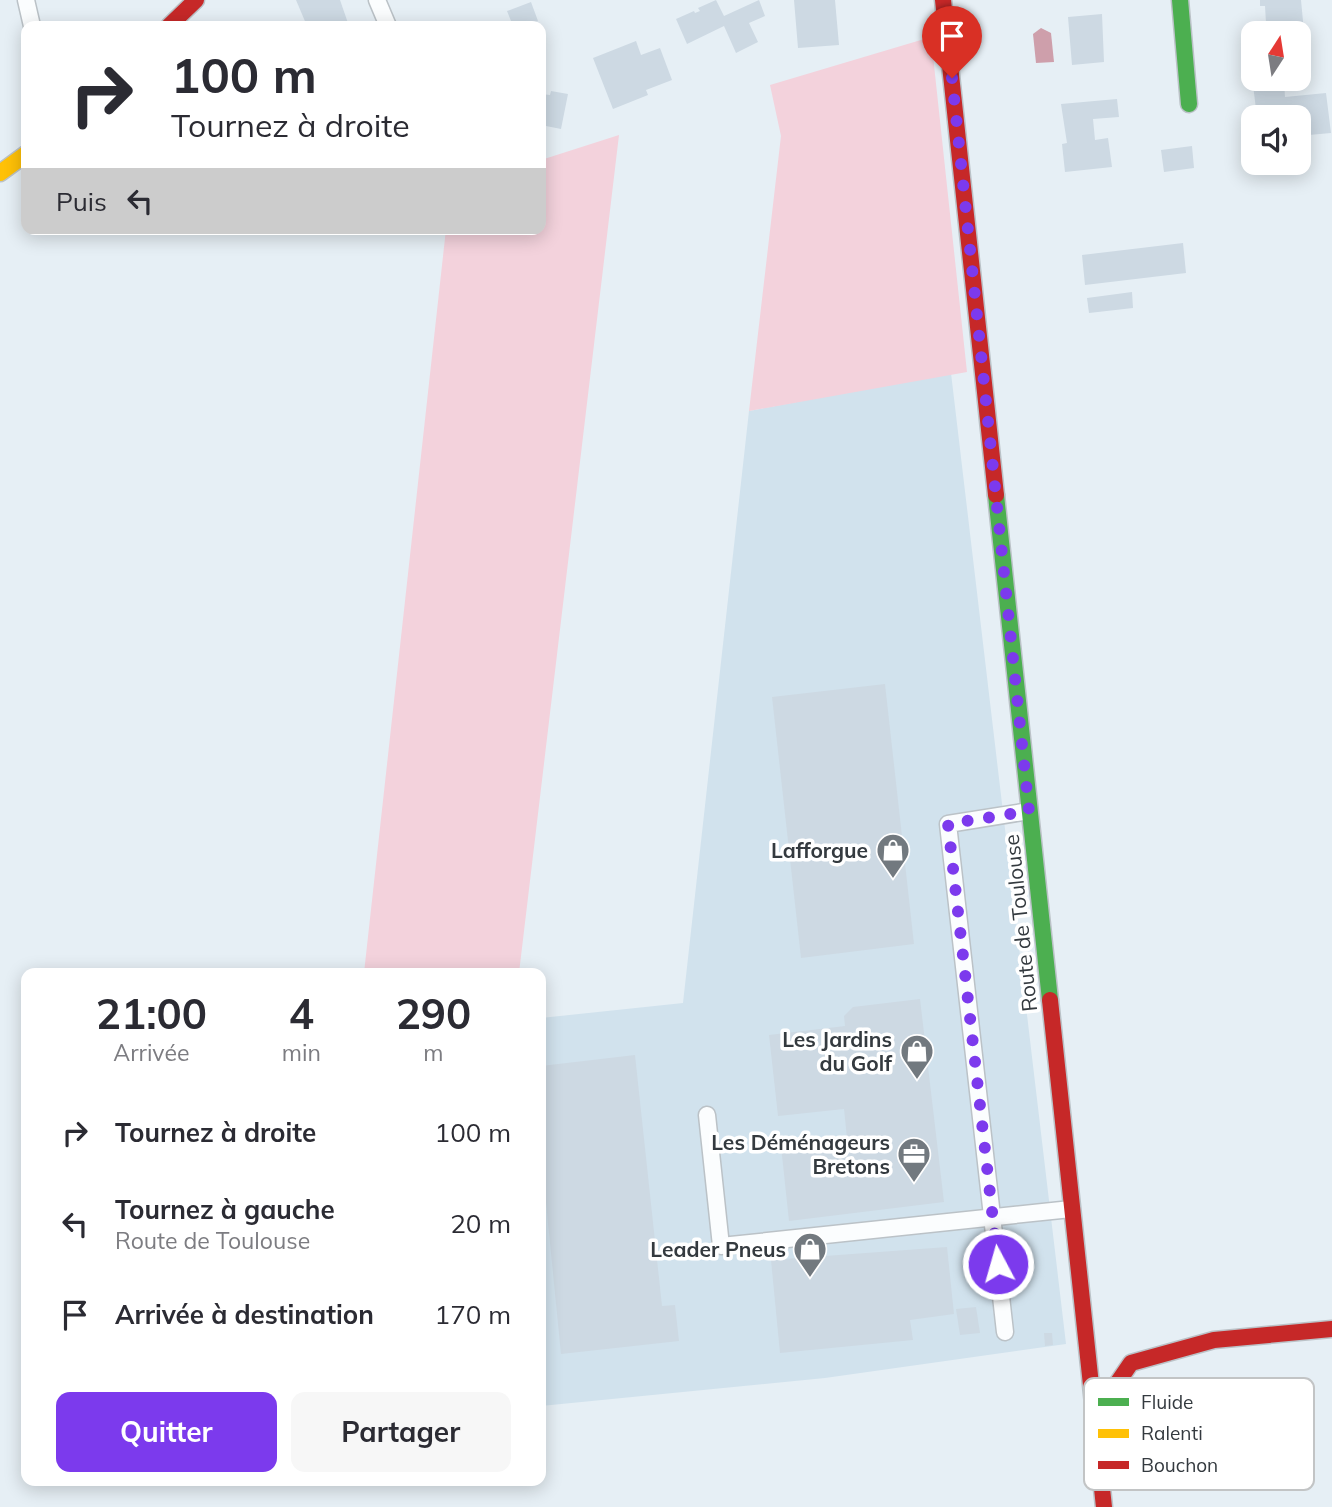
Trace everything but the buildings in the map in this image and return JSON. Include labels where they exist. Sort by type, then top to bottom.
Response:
[{"type":"main road","points":[[174,21],[196,0]]},
{"type":"main road","name":"Route de Toulouse","points":[[943,0],[1090,1378]]},
{"type":"main road","points":[[1180,0],[1189,104]]},
{"type":"main road","points":[[0,173],[21,158]]},
{"type":"main road","points":[[1121,1378],[1132,1363],[1214,1340],[1332,1329]]},
{"type":"lane","points":[[26,0],[31,21]]},
{"type":"lane","points":[[377,0],[386,21]]},
{"type":"lane","points":[[1005,1332],[948,824],[1029,811]]},
{"type":"lane","points":[[707,1115],[721,1246],[1072,1209]]},
{"type":"shaded area","points":[[1041,28],[1051,33],[1054,62],[1036,63],[1033,34]]},
{"type":"shaded area","points":[[931,37],[967,372],[749,411],[781,136],[770,85]]},
{"type":"shaded area","points":[[619,135],[520,968],[365,968],[445,235],[546,235],[546,158]]},
{"type":"shaded area","points":[[951,373],[1066,1344],[825,1378],[546,1406],[546,1017],[683,1003],[749,411]]},
{"type":"traffic: fast","points":[[1180,0],[1189,104]]},
{"type":"traffic: fast","points":[[996,495],[1050,1000]]},
{"type":"traffic: slow","points":[[0,173],[21,158]]},
{"type":"traffic: jam","points":[[174,21],[196,0]]},
{"type":"traffic: jam","points":[[943,0],[996,495]]},
{"type":"traffic: jam","points":[[1050,1000],[1090,1378]]},
{"type":"traffic: jam","points":[[1121,1378],[1131,1363],[1214,1340],[1332,1329]]},
{"type":"traffic: jam","points":[[1102,1490],[1104,1507]]},
{"type":"place","name":"Lafforgue","points":[[893,880]]},
{"type":"place","name":"Les Jardins du Golf","points":[[917,1081]]},
{"type":"place","name":"Les Déménageurs Bretons","points":[[914,1184]]},
{"type":"place","name":"Leader Pneus","points":[[810,1279]]},
{"type":"route","points":[[952,78],[1029,811],[948,824],[998,1264]]}]
